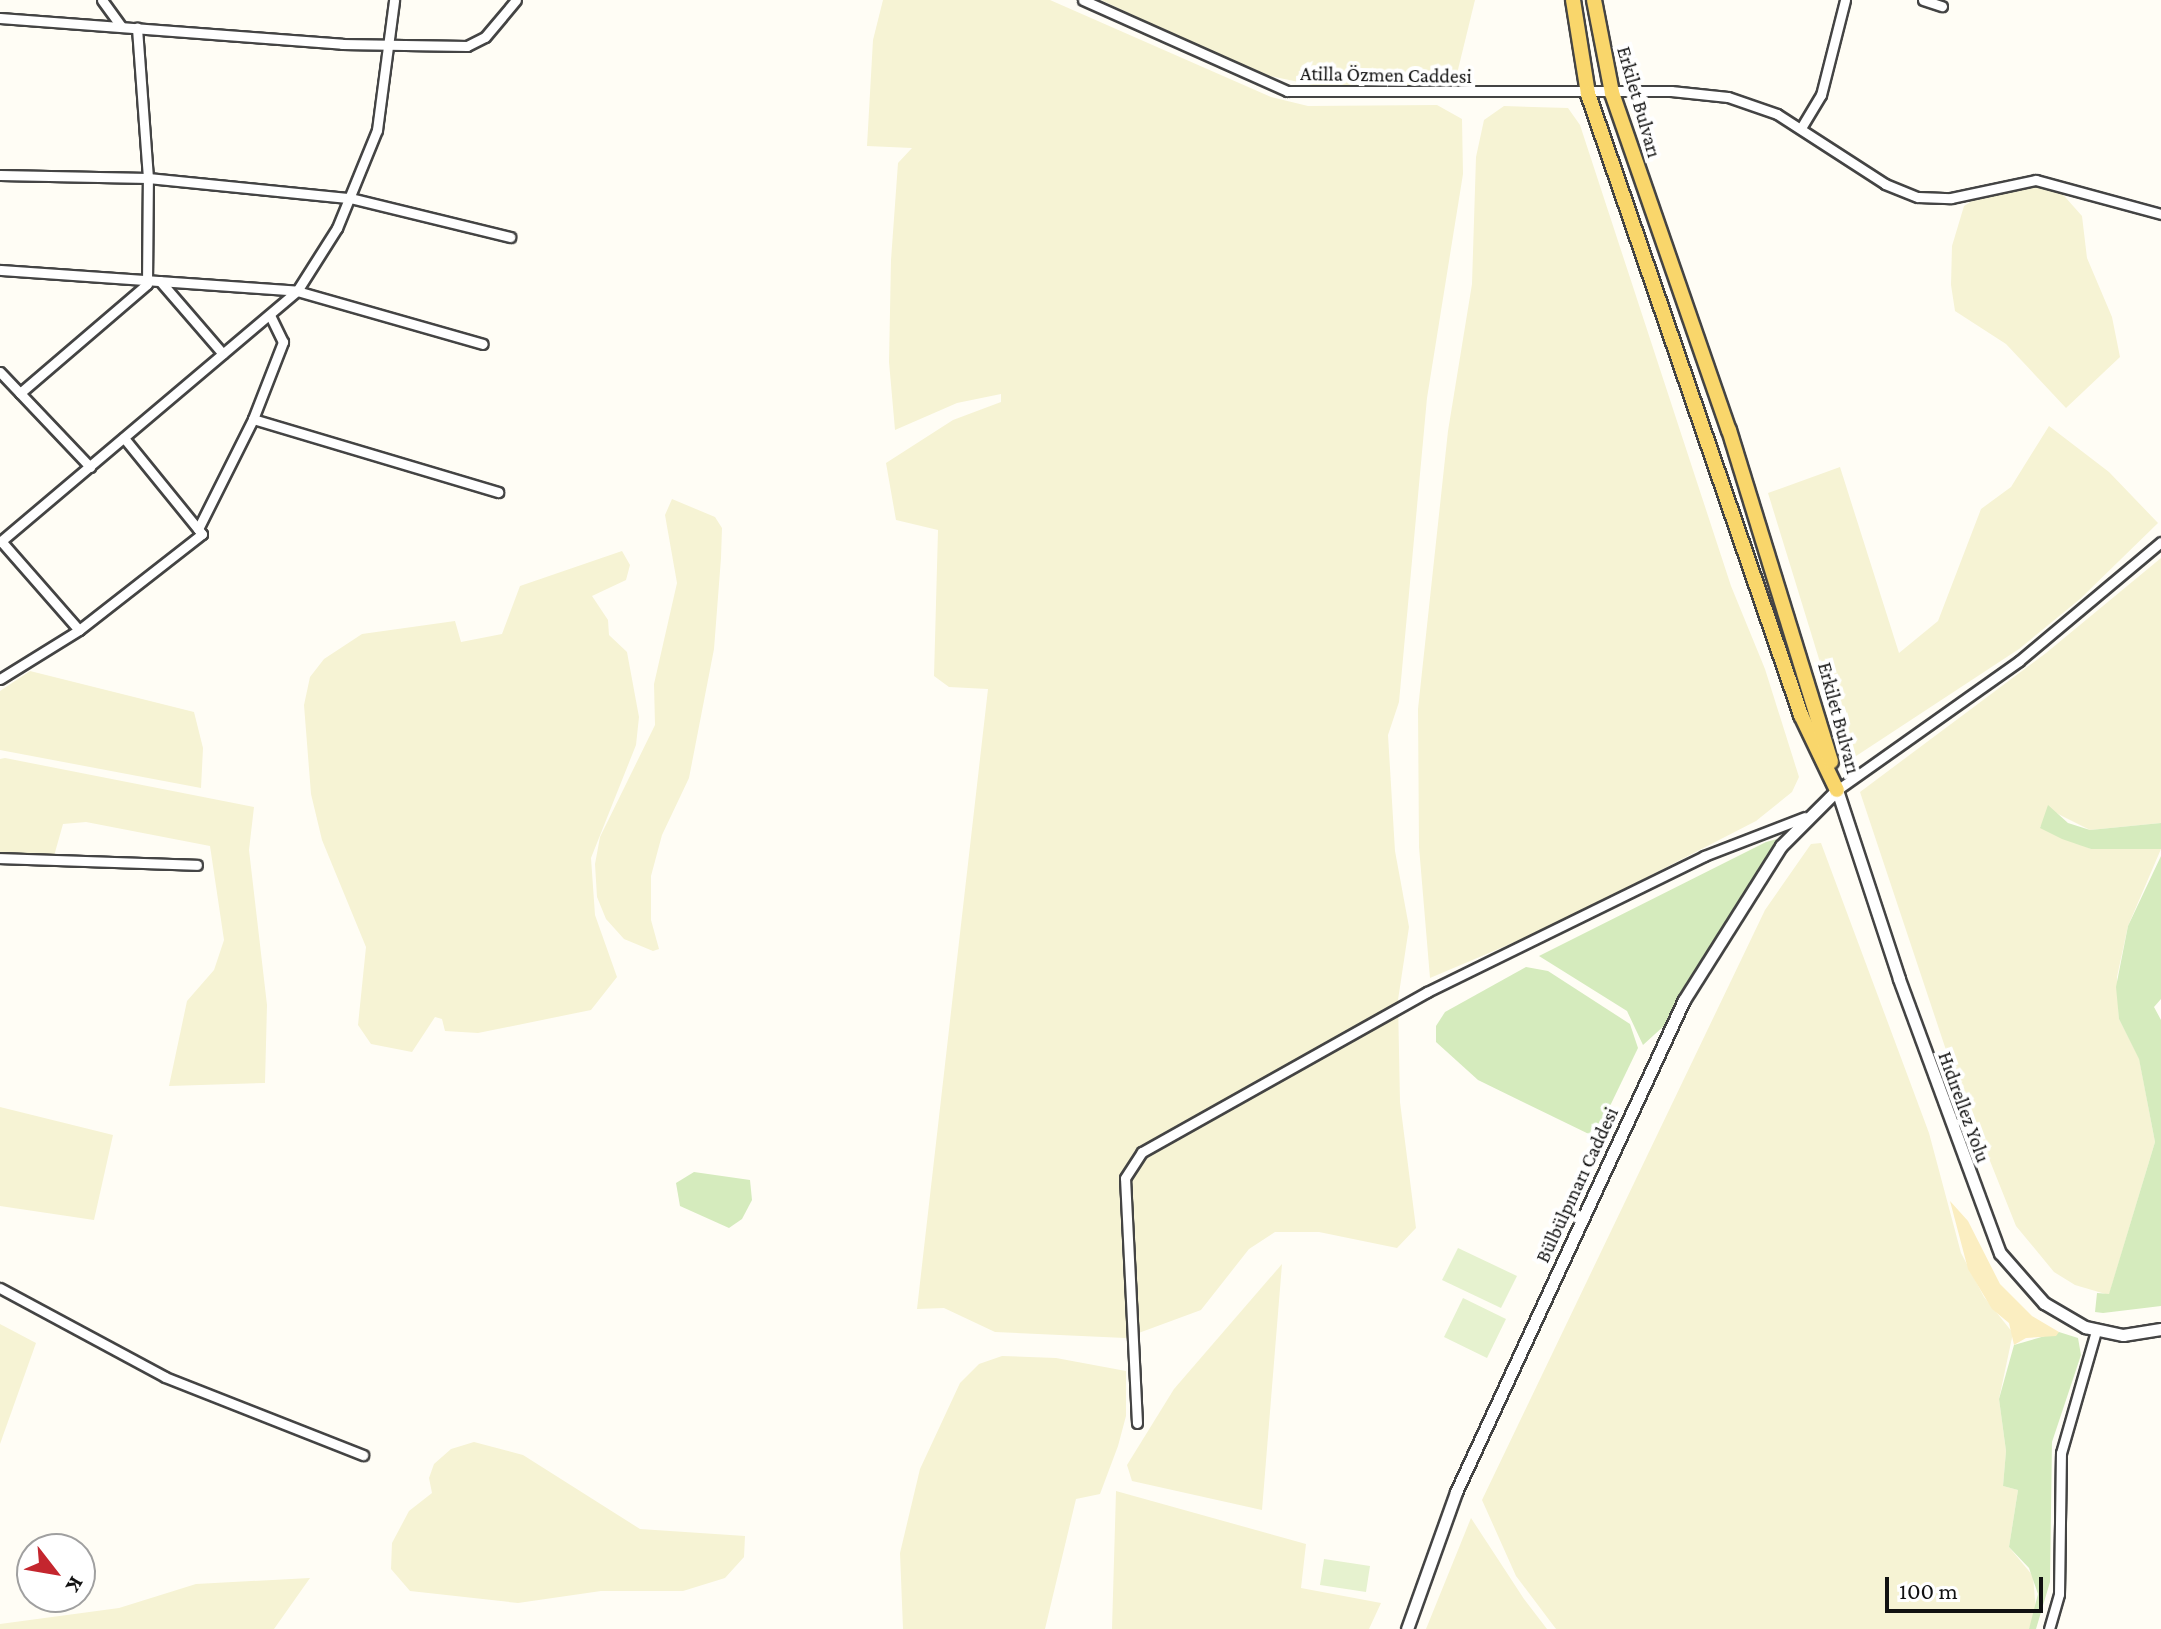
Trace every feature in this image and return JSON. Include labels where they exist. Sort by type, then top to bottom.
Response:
[{"type":"main road","name":"Erkilet Bulvarı","points":[[1573,0],[1588,94],[1801,715],[1837,790]]},
{"type":"main road","name":"Erkilet Bulvarı","points":[[1594,0],[1612,93],[1739,460],[1819,709],[1837,790]]},
{"type":"street","points":[[102,0],[121,26]]},
{"type":"street","points":[[79,630],[1,542],[297,291],[329,244],[350,198],[383,106],[394,0]]},
{"type":"street","points":[[0,18],[389,46],[474,44],[516,0]]},
{"type":"street","name":"Atilla Özmen Caddesi","points":[[1083,0],[1287,91],[1612,93],[1728,97],[1766,108],[1885,184],[1918,197],[1951,198],[2036,180],[2161,214]]},
{"type":"street","points":[[1801,128],[1821,95],[1845,0]]},
{"type":"street","points":[[1923,0],[1942,6]]},
{"type":"street","points":[[20,393],[148,280],[148,178],[137,27]]},
{"type":"street","points":[[0,175],[148,178],[350,198],[510,237]]},
{"type":"street","points":[[0,270],[297,291],[483,344]]},
{"type":"street","points":[[160,281],[223,354]]},
{"type":"street","points":[[198,529],[253,419],[283,342],[270,315]]},
{"type":"street","points":[[0,372],[90,467]]},
{"type":"street","points":[[253,419],[498,492]]},
{"type":"street","points":[[0,679],[79,630],[202,534],[124,438]]},
{"type":"street","points":[[1837,790],[2019,661],[2161,542]]},
{"type":"street","name":"Bülbülpınarı Caddesi","points":[[1407,1629],[1456,1492],[1674,1020],[1737,909],[1805,817],[1837,790]]},
{"type":"street","name":"Hıdırellez Yolu","points":[[1837,790],[1903,992],[1995,1244],[2012,1271],[2044,1303],[2096,1331],[2123,1335],[2161,1329]]},
{"type":"street","points":[[1137,1423],[1125,1178],[1136,1157],[1427,992],[1704,856],[1805,817]]},
{"type":"street","points":[[0,858],[197,865]]},
{"type":"street","points":[[0,1288],[165,1377],[363,1455]]},
{"type":"street","points":[[2049,1629],[2059,1594],[2061,1453],[2096,1331]]},
{"type":"shaded area","points":[[883,0],[1050,0],[1271,97],[1308,106],[1437,105],[1462,119],[1463,174],[1427,398],[1399,702],[1388,735],[1395,851],[1409,927],[1398,1000],[1400,1102],[1416,1228],[1397,1248],[1319,1232],[1275,1232],[1249,1249],[1201,1310],[1125,1338],[995,1332],[944,1308],[917,1309],[988,689],[949,687],[934,676],[938,530],[896,520],[886,463],[953,420],[1001,402],[1001,394],[957,403],[895,430],[889,362],[891,260],[898,163],[912,148],[867,146],[873,40]]},
{"type":"shaded area","points":[[1101,0],[1475,0],[1454,86],[1398,87],[1318,86],[1256,73]]},
{"type":"shaded area","points":[[1504,106],[1568,108],[1580,125],[1731,586],[1765,669],[1799,777],[1792,792],[1756,821],[1550,927],[1430,978],[1419,847],[1418,709],[1448,431],[1472,284],[1476,157],[1484,120]]},
{"type":"shaded area","points":[[2040,184],[2058,189],[2082,216],[2087,258],[2112,317],[2120,357],[2066,408],[2006,344],[1955,311],[1951,285],[1952,246],[1964,206],[1983,194]]},
{"type":"shaded area","points":[[2049,426],[2109,472],[2158,523],[2080,599],[2019,649],[1850,760],[1768,493],[1840,467],[1899,653],[1938,621],[1981,509],[2011,487]]},
{"type":"shaded area","points":[[672,499],[715,517],[722,528],[721,558],[714,649],[689,778],[662,835],[651,876],[651,920],[659,949],[653,951],[624,939],[606,919],[597,897],[595,864],[600,837],[655,725],[654,684],[677,583],[665,515]]},
{"type":"shaded area","points":[[622,551],[630,565],[626,580],[592,596],[608,620],[609,635],[627,652],[639,717],[636,745],[591,858],[595,915],[617,977],[591,1010],[478,1033],[445,1031],[442,1019],[435,1017],[412,1052],[371,1044],[358,1025],[366,947],[322,840],[311,794],[304,705],[310,677],[324,659],[362,634],[455,621],[461,642],[502,634],[520,586]]},
{"type":"shaded area","points":[[2161,558],[2161,823],[2090,830],[2054,812],[2040,827],[2091,849],[2161,849],[2128,926],[2117,977],[2119,1019],[2139,1058],[2155,1142],[2109,1295],[2075,1285],[2054,1272],[2016,1226],[1948,1056],[1860,792],[2046,653]]},
{"type":"shaded area","points":[[30,671],[194,712],[203,748],[201,788],[0,750],[0,691]]},
{"type":"shaded area","points":[[0,759],[254,807],[249,850],[267,1005],[265,1083],[169,1086],[187,1001],[214,970],[224,940],[210,846],[86,822],[63,824],[54,856],[0,856]]},
{"type":"shaded area","points":[[1821,843],[1929,1133],[1961,1253],[1984,1297],[2013,1333],[1999,1399],[2006,1451],[2003,1486],[2018,1490],[2009,1547],[2033,1576],[2036,1611],[2029,1629],[1556,1629],[1516,1576],[1482,1500],[1765,910],[1811,844]]},
{"type":"shaded area","points":[[0,1107],[113,1135],[94,1220],[0,1206]]},
{"type":"shaded area","points":[[1282,1264],[1262,1510],[1132,1481],[1127,1465],[1174,1389]]},
{"type":"shaded area","points":[[0,1324],[36,1343],[0,1444]]},
{"type":"shaded area","points":[[1002,1356],[1056,1358],[1126,1371],[1126,1416],[1118,1446],[1100,1494],[1076,1499],[1045,1629],[903,1629],[900,1553],[920,1469],[960,1383],[979,1364]]},
{"type":"shaded area","points":[[474,1442],[523,1455],[640,1529],[745,1536],[744,1557],[725,1578],[683,1591],[601,1591],[518,1603],[410,1591],[391,1569],[392,1543],[409,1511],[432,1493],[429,1478],[434,1464],[451,1449]]},
{"type":"shaded area","points":[[1116,1491],[1306,1544],[1301,1588],[1381,1603],[1369,1629],[1112,1629]]},
{"type":"shaded area","points":[[1471,1518],[1524,1599],[1547,1629],[1426,1629]]},
{"type":"shaded area","points":[[310,1578],[274,1629],[0,1629],[0,1624],[119,1608],[196,1584]]},
{"type":"green space","points":[[2048,805],[2068,823],[2090,830],[2161,823],[2161,849],[2091,849],[2062,839],[2040,828]]},
{"type":"green space","points":[[1792,835],[1677,1014],[1643,1045],[1627,1011],[1539,956],[1766,842]]},
{"type":"green space","points":[[2161,856],[2161,999],[2154,1007],[2161,1020],[2161,1306],[2095,1312],[2097,1293],[2109,1294],[2155,1142],[2139,1059],[2119,1019],[2116,987],[2128,926]]},
{"type":"green space","points":[[1526,967],[1548,971],[1630,1024],[1638,1048],[1595,1137],[1478,1080],[1436,1042],[1436,1026],[1445,1012]]},
{"type":"green space","points":[[694,1172],[750,1180],[752,1200],[742,1219],[729,1228],[680,1206],[676,1183]]},
{"type":"green space","points":[[1458,1248],[1517,1276],[1501,1308],[1442,1280]]},
{"type":"green space","points":[[1463,1298],[1506,1319],[1487,1358],[1444,1337]]},
{"type":"green space","points":[[2059,1332],[2078,1338],[2081,1355],[2052,1442],[2050,1582],[2036,1629],[2029,1629],[2038,1594],[2029,1568],[2009,1547],[2018,1490],[2003,1486],[2006,1451],[1999,1399],[2014,1345]]},
{"type":"green space","points":[[1324,1559],[1370,1566],[1366,1592],[1320,1585]]},
{"type":"sand","points":[[1950,1201],[1968,1221],[2000,1284],[2032,1316],[2059,1332],[2056,1336],[2026,1338],[2014,1345],[2009,1323],[1992,1309],[1968,1269]]}]
